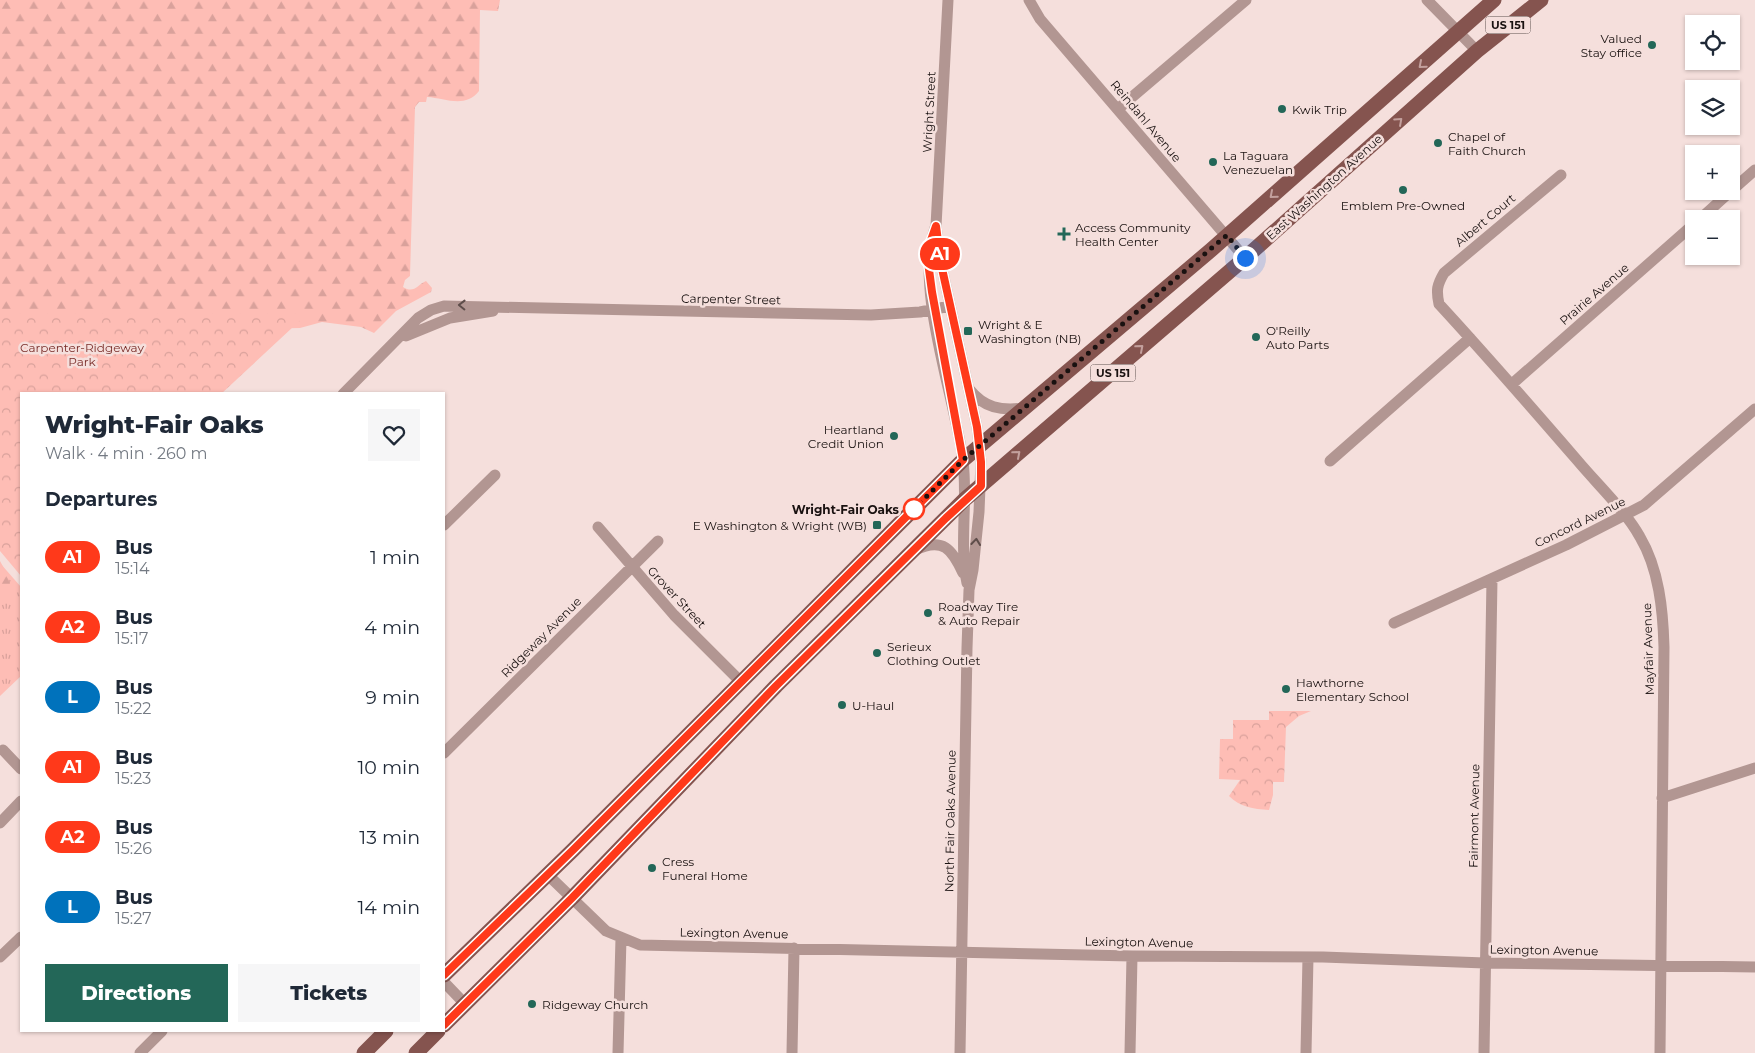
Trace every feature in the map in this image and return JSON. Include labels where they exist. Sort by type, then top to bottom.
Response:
[{"type":"main road","name":"US 151","points":[[445,974],[548,874],[963,460],[1227,235],[1494,0]]},
{"type":"main road","name":"East Washington Avenue","points":[[445,1024],[572,898],[776,686],[964,500],[1245,258],[1476,51],[1541,0]]},
{"type":"main road","points":[[364,1053],[385,1032]]},
{"type":"main road","points":[[416,1053],[437,1032]]},
{"type":"street","name":"Wright Street","points":[[948,0],[936,226],[941,264],[980,446]]},
{"type":"street","name":"Reindahl Avenue","points":[[1029,0],[1040,19],[1245,258]]},
{"type":"street","points":[[1118,109],[1246,0]]},
{"type":"street","points":[[1427,0],[1476,51]]},
{"type":"street","points":[[1740,183],[1755,170]]},
{"type":"street","name":"Albert Court","points":[[1436,292],[1436,285],[1444,273],[1561,175]]},
{"type":"street","points":[[1710,210],[1721,200]]},
{"type":"street","name":"Wright Street","points":[[936,226],[930,243],[928,262],[934,309],[963,460]]},
{"type":"street","name":"Prairie Avenue","points":[[1512,384],[1685,232]]},
{"type":"street","name":"Mayfair Avenue","points":[[1436,292],[1439,304],[1512,384],[1640,536],[1661,599],[1664,647],[1660,1053]]},
{"type":"street","name":"Carpenter Street","points":[[345,392],[425,313],[444,306],[468,305],[511,308],[871,315],[950,306]]},
{"type":"street","points":[[1330,461],[1470,338]]},
{"type":"street","points":[[969,389],[982,402],[994,408],[1024,408]]},
{"type":"street","name":"Concord Avenue","points":[[1394,622],[1492,579],[1644,505],[1755,409]]},
{"type":"street","name":"North Fair Oaks Avenue","points":[[960,1053],[965,704],[969,590],[973,570],[981,486],[980,446]]},
{"type":"street","name":"North Fair Oaks Avenue","points":[[963,460],[966,578],[969,590]]},
{"type":"street","points":[[445,524],[495,475]]},
{"type":"street","name":"Grover Street","points":[[598,527],[674,615],[740,681]]},
{"type":"street","name":"Ridgeway Avenue","points":[[445,752],[658,541]]},
{"type":"street","points":[[911,552],[929,545],[943,546],[953,553],[966,578]]},
{"type":"street","name":"Fairmont Avenue","points":[[1484,1053],[1492,579]]},
{"type":"street","points":[[3,750],[20,768]]},
{"type":"street","points":[[1662,798],[1755,768]]},
{"type":"street","points":[[0,822],[20,802]]},
{"type":"street","name":"Lexington Avenue","points":[[548,874],[606,931],[640,945],[1755,967]]},
{"type":"street","points":[[0,957],[20,938]]},
{"type":"street","points":[[618,1053],[620,938]]},
{"type":"street","points":[[792,1053],[794,948]]},
{"type":"street","points":[[1130,1053],[1132,956]]},
{"type":"street","points":[[1306,1053],[1308,957]]},
{"type":"street","points":[[445,983],[465,1004]]},
{"type":"street","points":[[140,1053],[161,1032]]},
{"type":"green space","points":[[0,0],[500,0],[498,11],[480,10],[479,91],[468,100],[461,101],[427,97],[426,102],[419,102],[415,107],[410,276],[405,280],[403,287],[410,290],[426,281],[432,288],[431,292],[396,311],[374,333],[361,327],[322,322],[300,328],[0,335]]},
{"type":"green space","name":"Carpenter-Ridgeway Park","points":[[0,314],[307,314],[223,392],[20,392],[20,575],[0,551]]},
{"type":"green space","points":[[0,561],[6,572],[10,588],[0,603]]},
{"type":"green space","points":[[0,563],[20,586],[20,677],[0,696]]},
{"type":"green space","points":[[1269,711],[1311,711],[1299,716],[1286,727],[1284,782],[1273,782],[1273,795],[1269,810],[1252,808],[1238,803],[1229,796],[1240,780],[1219,779],[1220,739],[1233,739],[1233,720],[1269,720]]},
{"type":"bus line","name":"A1","points":[[445,974],[573,850],[963,460],[934,309],[928,262],[930,243],[936,226],[941,264],[977,427],[982,473],[981,486],[964,500],[776,686],[572,898],[445,1024]]},
{"type":"place","name":"Valued Stay office","points":[[1652,45]]},
{"type":"place","name":"Kwik Trip","points":[[1282,109]]},
{"type":"place","name":"Chapel of Faith Church","points":[[1438,143]]},
{"type":"place","name":"La Taguara Venezuelan","points":[[1213,162]]},
{"type":"place","name":"Emblem Pre-Owned","points":[[1403,190]]},
{"type":"place","name":"Access Community Health Center","points":[[1064,234]]},
{"type":"place","name":"Wright & E Washington (NB)","points":[[968,331]]},
{"type":"place","name":"O'Reilly Auto Parts","points":[[1256,337]]},
{"type":"place","name":"Heartland Credit Union","points":[[894,436]]},
{"type":"place","name":"Wright-Fair Oaks","points":[[914,509]]},
{"type":"place","name":"E Washington & Wright (WB)","points":[[877,525]]},
{"type":"place","name":"Roadway Tire & Auto Repair","points":[[928,613]]},
{"type":"place","name":"Serieux Clothing Outlet","points":[[877,653]]},
{"type":"place","name":"Hawthorne Elementary School","points":[[1286,689]]},
{"type":"place","name":"U-Haul","points":[[842,705]]},
{"type":"place","name":"Cress Funeral Home","points":[[652,868]]},
{"type":"place","name":"Ridgeway Church","points":[[532,1004]]},
{"type":"route","points":[[914,509],[963,460],[1227,235],[1245,258]]}]
